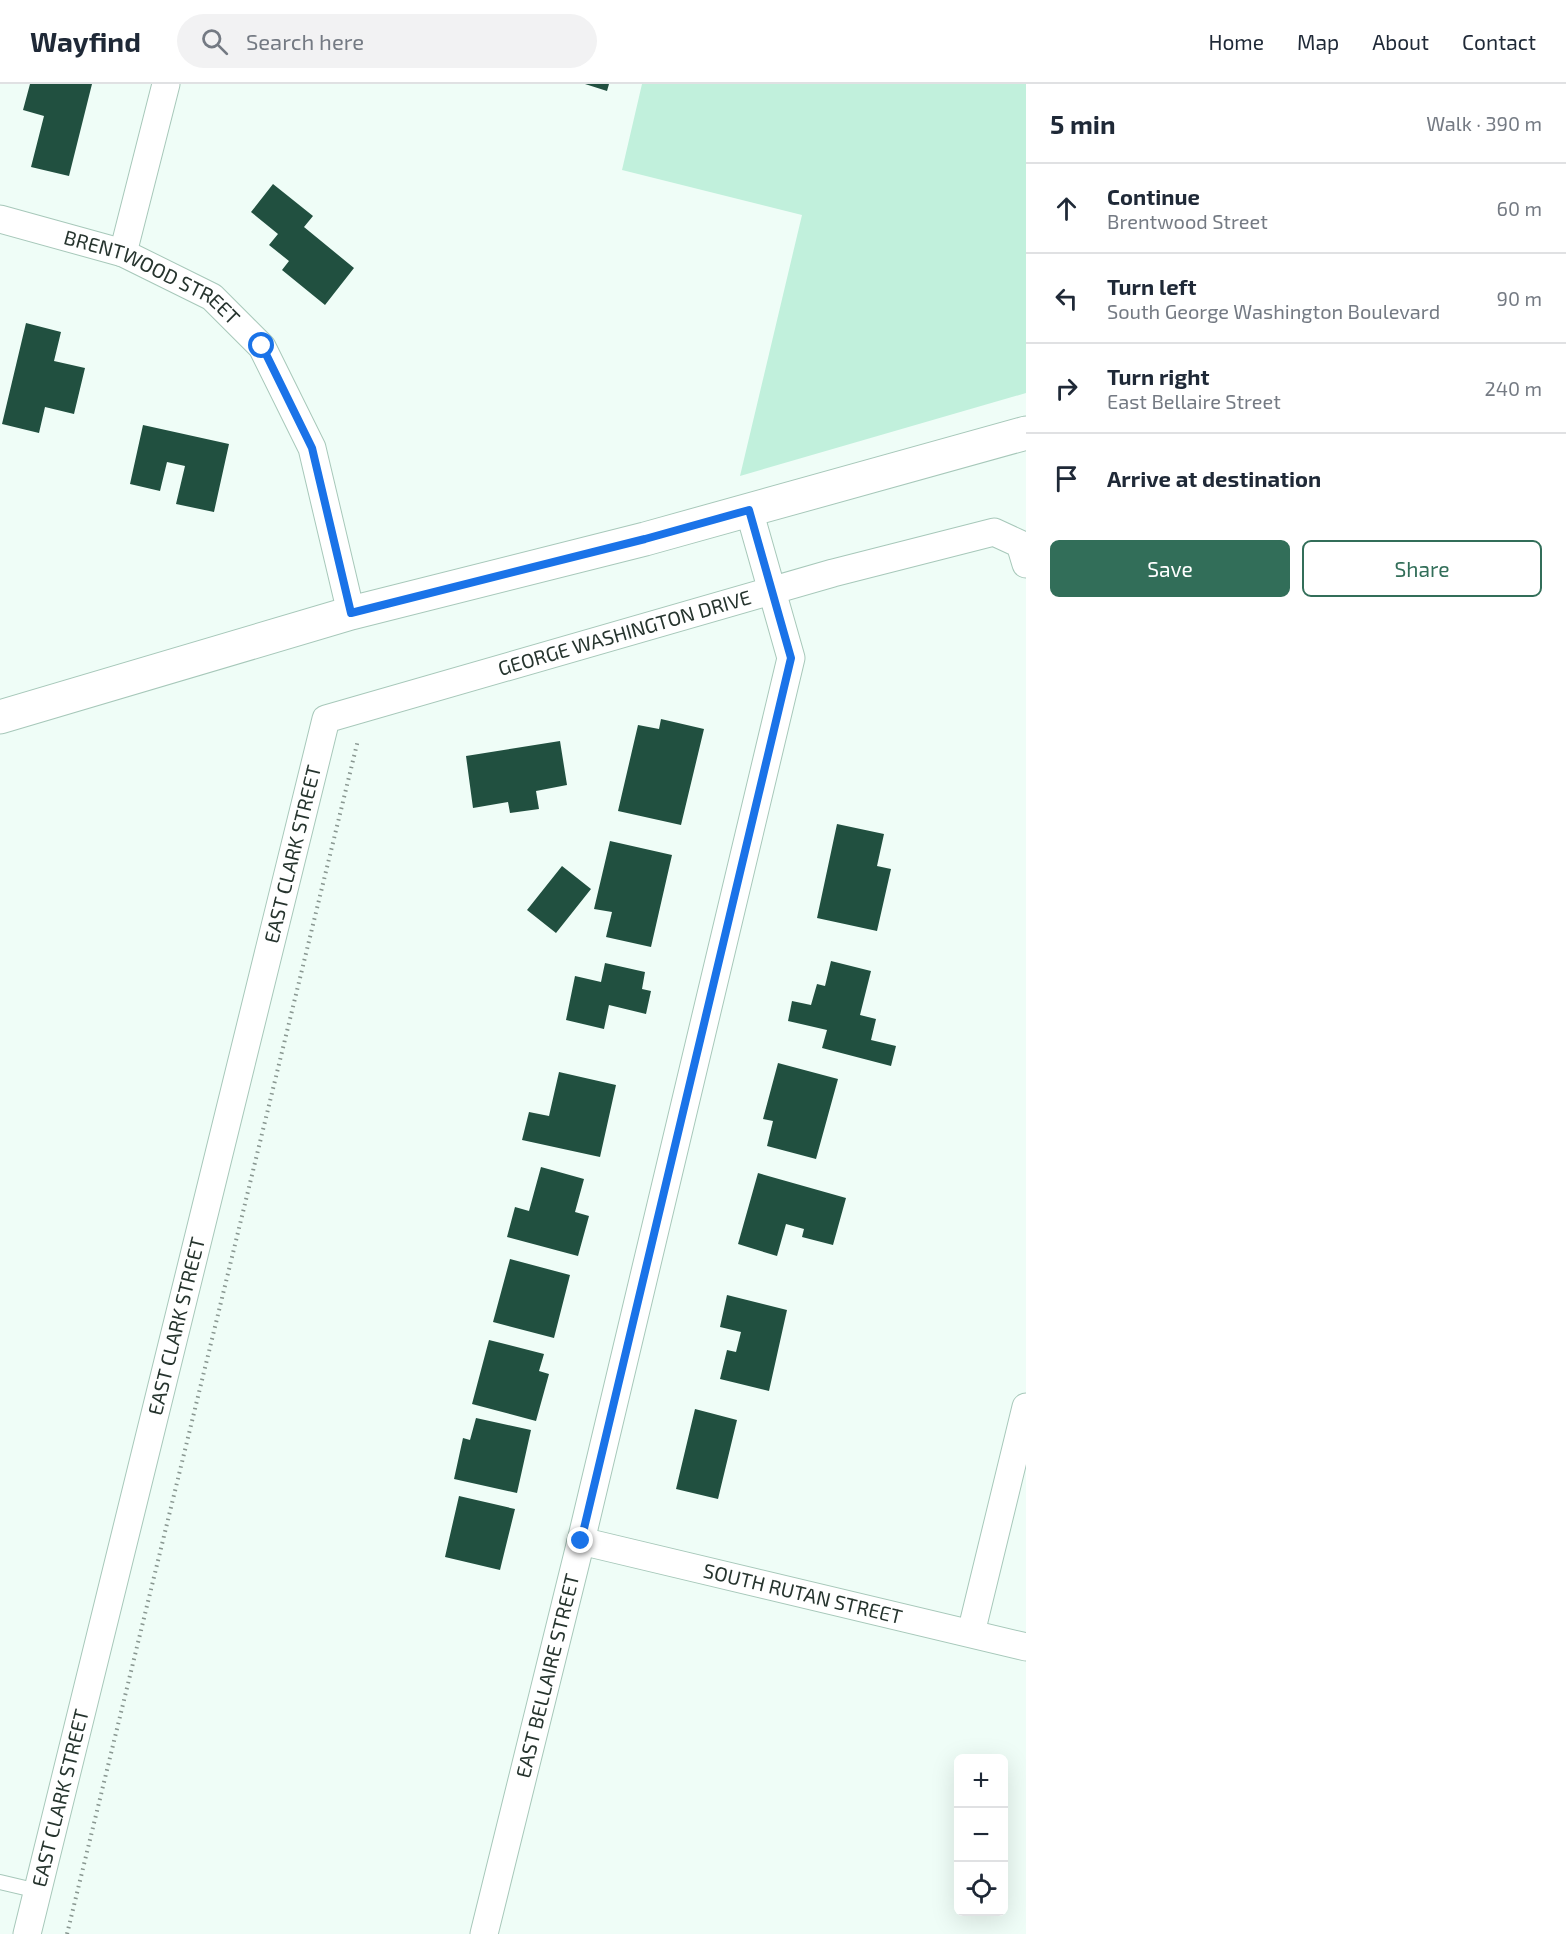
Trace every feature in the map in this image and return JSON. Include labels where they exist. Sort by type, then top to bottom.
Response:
[{"type":"street","points":[[123,253],[166,84]]},
{"type":"street","name":"BRENTWOOD STREET","points":[[0,219],[123,253],[212,297],[262,346],[312,448],[351,613]]},
{"type":"street","points":[[0,717],[351,613],[645,539],[1026,433]]},
{"type":"street","name":"EAST BELLAIRE STREET","points":[[484,1934],[581,1541],[791,658],[749,510]]},
{"type":"street","name":"GEORGE WASHINGTON DRIVE","points":[[326,719],[772,591],[994,532],[1020,544],[1026,564]]},
{"type":"street","name":"EAST CLARK STREET","points":[[27,1934],[326,719]]},
{"type":"street","points":[[971,1633],[1026,1407]]},
{"type":"street","name":"SOUTH RUTAN STREET","points":[[581,1541],[1026,1647]]},
{"type":"lane","points":[[0,1882],[38,1891]]},
{"type":"path","points":[[67,1934],[359,736]]},
{"type":"green space","points":[[642,84],[1026,84],[1026,393],[740,476],[802,215],[622,170]]},
{"type":"building","points":[[30,84],[92,84],[69,176],[31,167],[44,116],[23,110]]},
{"type":"building","points":[[585,84],[609,84],[607,91]]},
{"type":"building","points":[[273,184],[313,216],[304,227],[354,268],[325,305],[282,270],[289,261],[269,245],[278,234],[251,212]]},
{"type":"building","points":[[26,323],[61,332],[54,361],[85,368],[74,414],[45,407],[39,433],[2,424]]},
{"type":"building","points":[[143,425],[229,444],[214,512],[176,504],[185,466],[167,462],[160,491],[130,484]]},
{"type":"building","points":[[661,719],[704,729],[681,825],[618,811],[638,725],[659,729]]},
{"type":"building","points":[[560,741],[567,785],[536,791],[539,809],[510,813],[508,802],[473,808],[466,756]]},
{"type":"building","points":[[837,824],[884,834],[877,866],[891,869],[877,931],[817,918]]},
{"type":"building","points":[[610,841],[672,855],[651,947],[606,937],[612,912],[594,909]]},
{"type":"building","points":[[562,866],[591,889],[556,933],[527,910]]},
{"type":"building","points":[[831,961],[871,971],[860,1015],[876,1019],[871,1040],[896,1046],[891,1066],[822,1048],[827,1030],[788,1021],[792,1001],[811,1005],[817,984],[825,986]]},
{"type":"building","points":[[605,963],[645,972],[642,989],[651,991],[646,1014],[609,1005],[604,1029],[566,1020],[575,976],[601,982]]},
{"type":"building","points":[[778,1063],[838,1079],[816,1159],[767,1146],[773,1121],[763,1119]]},
{"type":"building","points":[[559,1072],[616,1085],[600,1157],[522,1140],[529,1112],[549,1116]]},
{"type":"building","points":[[541,1167],[584,1179],[575,1212],[589,1216],[578,1256],[507,1237],[515,1207],[529,1211]]},
{"type":"building","points":[[758,1173],[846,1198],[833,1245],[802,1237],[804,1229],[786,1224],[777,1256],[738,1244]]},
{"type":"building","points":[[510,1259],[570,1275],[554,1338],[493,1322]]},
{"type":"building","points":[[727,1295],[787,1310],[769,1391],[720,1379],[727,1350],[736,1352],[741,1332],[720,1327]]},
{"type":"building","points":[[489,1340],[544,1354],[539,1371],[549,1374],[536,1421],[472,1404]]},
{"type":"building","points":[[695,1409],[737,1420],[718,1499],[676,1489]]},
{"type":"building","points":[[476,1418],[531,1430],[517,1493],[454,1479],[463,1438],[470,1440]]},
{"type":"building","points":[[459,1496],[515,1509],[500,1570],[445,1557]]},
{"type":"route","points":[[262,346],[312,448],[351,613],[645,539],[749,510],[791,658],[581,1541]]}]
